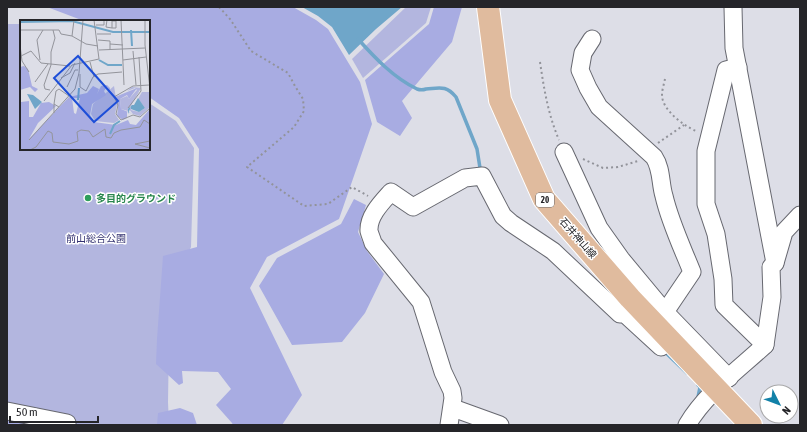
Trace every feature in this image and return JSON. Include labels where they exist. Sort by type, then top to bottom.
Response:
[{"type":"main road","name":"石井神山線","points":[[488,7],[500,100],[544,199],[630,298],[669,340],[723,383],[751,425]]},
{"type":"street","points":[[732,7],[734,48],[775,263]]},
{"type":"street","points":[[592,39],[583,53],[580,70],[598,107],[655,151],[659,164],[664,195],[676,233],[692,272],[665,312]]},
{"type":"street","points":[[738,67],[726,70],[706,151],[706,204],[716,234],[723,279],[724,305],[765,346]]},
{"type":"street","points":[[564,152],[599,228],[621,259],[723,383]]},
{"type":"street","points":[[449,425],[454,398],[443,372],[421,302],[373,243],[369,232],[369,222],[391,192],[414,207],[465,178],[482,176],[502,216],[553,251],[620,314],[625,314],[661,347],[669,340]]},
{"type":"street","points":[[687,425],[692,416],[723,383],[765,346],[772,297],[771,267],[775,263],[784,232],[800,215]]},
{"type":"street","points":[[453,408],[500,425]]},
{"type":"street","points":[[7,411],[67,423],[67,425]]},
{"type":"path","points":[[219,7],[230,18],[251,51],[288,73],[303,99],[304,111],[294,127],[247,167],[304,206],[328,204],[352,187],[382,203]]},
{"type":"path","points":[[540,62],[545,96],[553,125],[564,152],[603,168],[618,167],[655,151],[684,125]]},
{"type":"path","points":[[665,79],[662,95],[664,103],[684,125],[710,136]]},
{"type":"green space","points":[[406,7],[431,7],[426,23],[363,78],[352,59]]},
{"type":"green space","name":"前山総合公園","points":[[7,24],[20,24],[20,150],[150,150],[150,104],[176,121],[194,148],[191,247],[178,274],[169,339],[169,425],[74,425],[7,405]]},
{"type":"shaded area","points":[[47,7],[293,7],[316,20],[328,29],[360,82],[372,124],[339,219],[267,257],[250,288],[302,395],[282,425],[233,425],[216,405],[231,389],[218,372],[182,371],[183,383],[179,385],[156,364],[163,256],[197,247],[199,149],[179,118],[150,98],[150,20],[81,20]]},
{"type":"shaded area","points":[[302,7],[402,7],[349,55],[332,27],[318,16]]},
{"type":"shaded area","points":[[434,7],[462,7],[452,42],[402,101],[412,118],[400,136],[377,122],[365,80],[429,24]]},
{"type":"shaded area","points":[[354,199],[366,205],[358,232],[367,251],[384,274],[365,313],[342,342],[292,345],[259,286],[277,258],[341,224]]},
{"type":"shaded area","points":[[180,408],[193,413],[197,425],[157,425],[158,413]]},
{"type":"shaded area","points":[[7,420],[34,425],[7,425]]},
{"type":"waterway","points":[[358,39],[385,67],[400,79],[420,90],[435,88],[446,89],[456,97],[477,149],[480,168]]},
{"type":"waterway","points":[[665,352],[687,373]]},
{"type":"waterway","points":[[698,385],[700,387],[698,397]]},
{"type":"place","name":"多目的グラウンド","points":[[88,198]]}]
